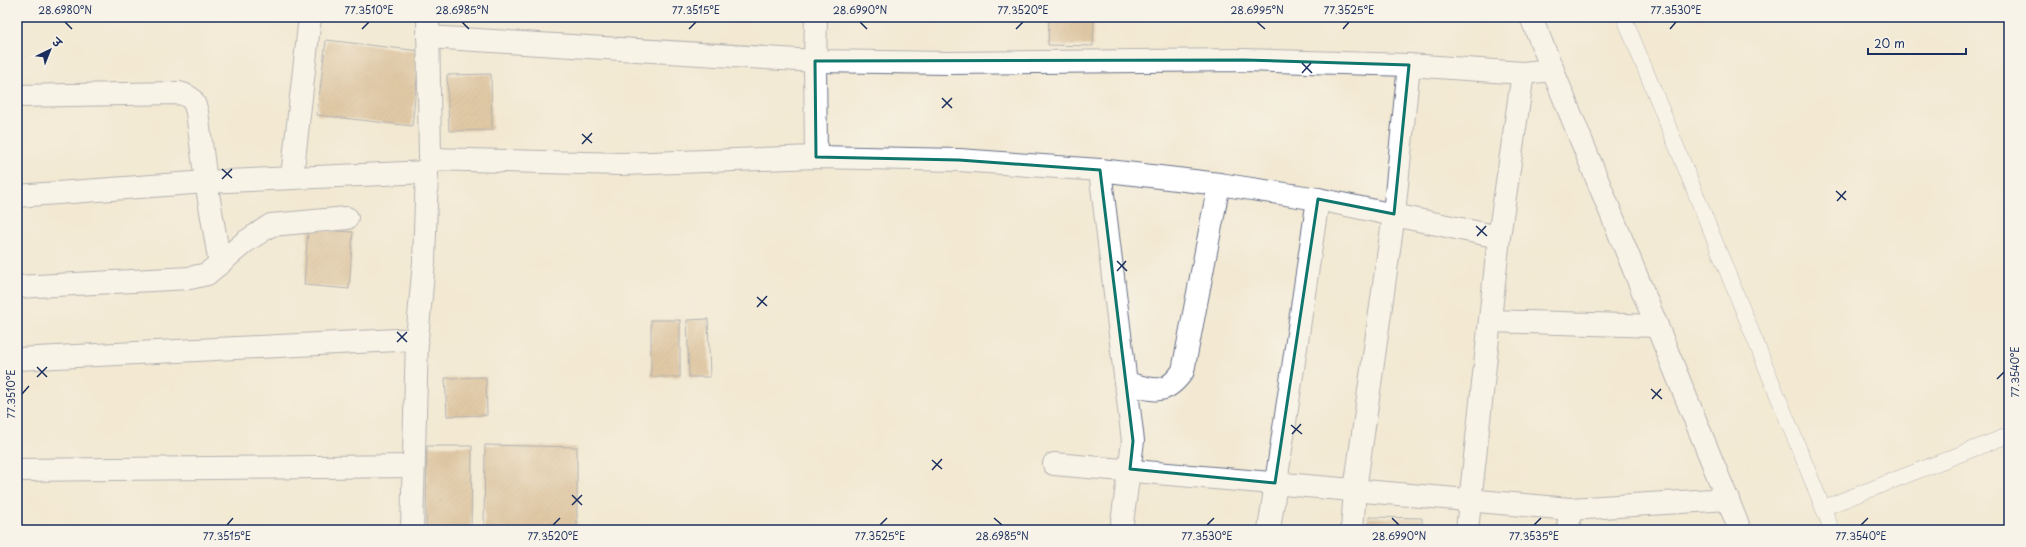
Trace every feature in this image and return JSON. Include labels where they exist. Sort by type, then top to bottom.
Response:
[{"type":"street","points":[[292,177],[310,17]]},
{"type":"street","points":[[816,17],[814,61],[816,157]]},
{"type":"street","points":[[1531,17],[1740,530]]},
{"type":"street","points":[[412,530],[412,466],[417,339],[424,262],[428,166],[428,27],[814,61],[957,63],[1244,60],[1409,65],[1523,73],[1553,70]]},
{"type":"street","points":[[1352,530],[1355,490],[1394,214],[1409,65]]},
{"type":"street","points":[[1467,530],[1469,500],[1499,237],[1523,73]]},
{"type":"street","points":[[17,96],[178,93],[188,95],[195,103],[197,112],[206,182],[220,264]]},
{"type":"street","points":[[17,196],[428,166],[622,164],[816,157],[958,160],[1100,170],[1219,184],[1318,199],[1499,237]]},
{"type":"street","points":[[1100,170],[1133,441],[1121,530]]},
{"type":"street","points":[[1125,383],[1157,390],[1168,388],[1183,371],[1219,184]]},
{"type":"street","points":[[1269,530],[1318,199]]},
{"type":"street","points":[[17,287],[190,278],[207,274],[245,242],[271,225],[347,218]]},
{"type":"street","points":[[1490,321],[1657,326]]},
{"type":"street","points":[[17,359],[417,339]]},
{"type":"street","points":[[1054,464],[1130,469],[1469,500],[1569,519],[1728,499]]},
{"type":"street","points":[[17,470],[412,466]]},
{"type":"lane","points":[[1624,17],[1832,530]]},
{"type":"lane","points":[[1823,508],[2009,435]]},
{"type":"highlighted area","points":[[1244,60],[1409,65],[1394,214],[1318,199],[1275,483],[1130,469],[1133,441],[1100,170],[959,160],[816,157],[815,61]]},
{"type":"building","points":[[1049,17],[1094,17],[1093,46],[1048,45]]},
{"type":"building","points":[[1226,17],[1326,17],[1326,20],[1226,20]]},
{"type":"building","points":[[326,40],[420,51],[412,126],[317,115]]},
{"type":"building","points":[[491,74],[492,130],[449,131],[447,75]]},
{"type":"building","points":[[308,229],[353,232],[349,289],[304,285]]},
{"type":"building","points":[[708,319],[710,377],[689,377],[687,320]]},
{"type":"building","points":[[651,320],[680,320],[680,377],[651,377]]},
{"type":"building","points":[[486,377],[487,415],[447,416],[445,378]]},
{"type":"building","points":[[485,445],[577,447],[577,530],[484,530]]},
{"type":"building","points":[[427,446],[472,446],[471,530],[426,530]]},
{"type":"building","points":[[1369,517],[1422,518],[1422,530],[1369,530]]}]
